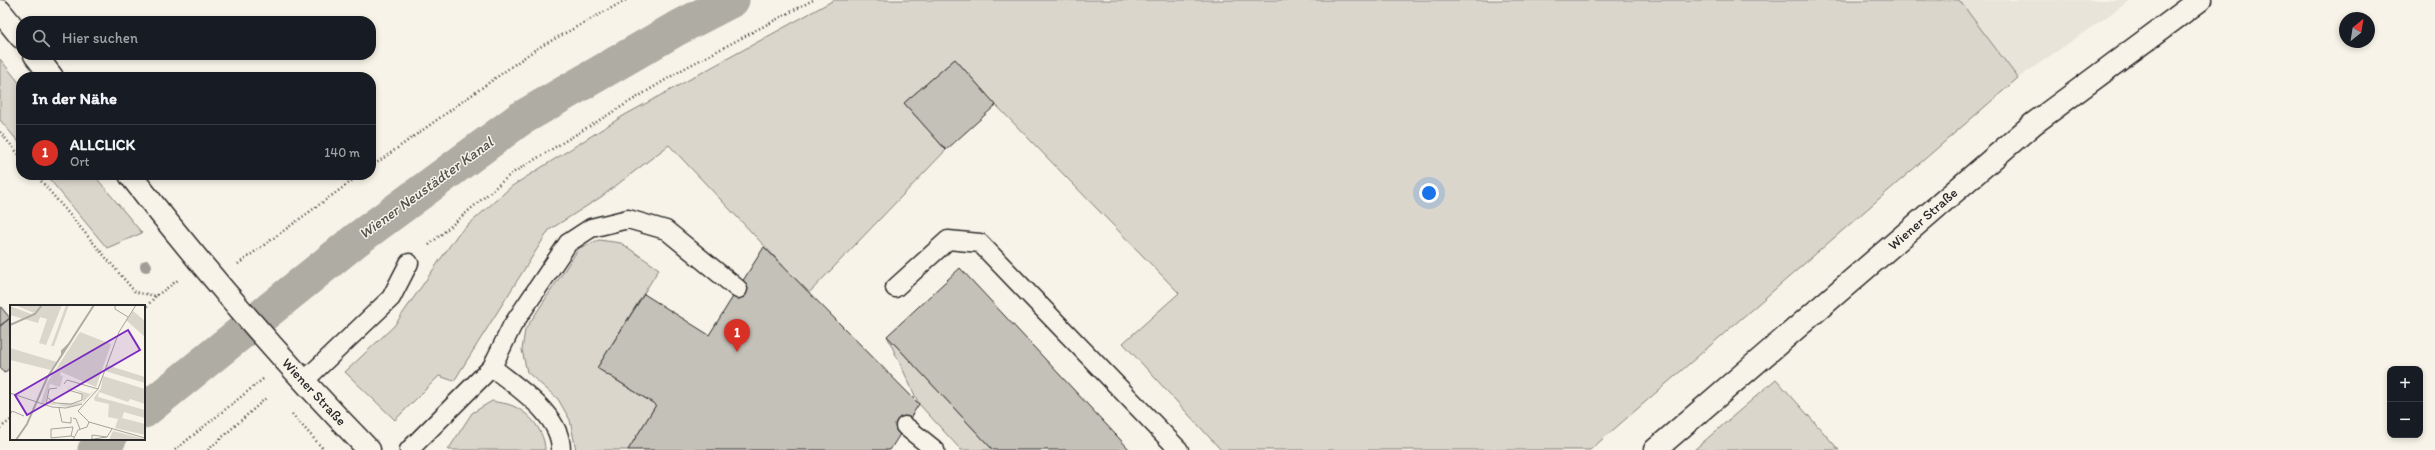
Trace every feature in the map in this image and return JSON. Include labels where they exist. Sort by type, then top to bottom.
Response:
[{"type":"main road","name":"Wiener Straße","points":[[1655,450],[2034,124],[2200,0]]},
{"type":"main road","points":[[0,11],[16,31]]},
{"type":"main road","points":[[39,60],[48,72]]},
{"type":"main road","name":"Wiener Straße","points":[[134,180],[275,351],[302,382],[369,450]]},
{"type":"lane","points":[[409,450],[492,367],[512,326],[568,243],[592,228],[628,219],[666,230],[738,289]]},
{"type":"lane","points":[[895,288],[948,240],[980,242],[1179,450]]},
{"type":"lane","points":[[302,382],[391,298],[409,263]]},
{"type":"lane","points":[[492,367],[548,414],[561,442],[561,450]]},
{"type":"lane","points":[[905,426],[935,450]]},
{"type":"path","points":[[376,163],[536,48],[626,0]]},
{"type":"path","points":[[409,263],[511,174],[686,68],[813,0]]},
{"type":"path","points":[[0,132],[16,151]]},
{"type":"path","points":[[40,180],[136,292],[156,296]]},
{"type":"path","points":[[221,287],[354,180]]},
{"type":"path","points":[[145,308],[156,296],[177,281]]},
{"type":"path","points":[[175,450],[261,379]]},
{"type":"path","points":[[208,450],[266,398]]},
{"type":"path","points":[[0,428],[10,421]]},
{"type":"shaded area","points":[[834,0],[1959,0],[2018,78],[1590,450],[1221,450],[1123,343],[1179,293],[996,105],[955,59],[904,103],[946,150],[809,293],[669,145],[601,197],[549,230],[454,381],[439,376],[395,420],[345,372],[394,326],[458,234],[512,186],[623,116]]},
{"type":"shaded area","points":[[1959,0],[2131,0],[2018,78]]},
{"type":"shaded area","points":[[0,59],[16,79],[16,139],[0,120]]},
{"type":"shaded area","points":[[50,180],[98,180],[142,233],[107,248]]},
{"type":"shaded area","points":[[599,240],[621,243],[659,269],[597,368],[656,405],[628,450],[576,450],[570,420],[558,399],[527,372],[522,350],[525,330],[579,248]]},
{"type":"shaded area","points":[[887,336],[993,450],[961,450],[919,404]]},
{"type":"shaded area","points":[[1776,379],[1839,450],[1694,450]]},
{"type":"shaded area","points":[[492,401],[513,406],[531,418],[539,430],[545,450],[448,450],[472,413]]},
{"type":"building","points":[[955,59],[996,105],[946,150],[904,103]]},
{"type":"building","points":[[764,247],[919,404],[890,450],[628,450],[656,405],[597,368],[644,294],[709,335]]},
{"type":"building","points":[[960,268],[1130,450],[993,450],[887,336]]},
{"type":"building","points":[[0,306],[10,318],[0,326]]},
{"type":"building","points":[[10,318],[10,368],[4,373],[0,367],[0,326]]},
{"type":"waterway","name":"Wiener Neustädter Kanal","points":[[145,410],[356,240],[520,119],[674,30],[732,0]]},
{"type":"waterway","name":"Wiener Neustädter Kanal","points":[[95,450],[108,440]]},
{"type":"place","name":"ALLCLICK","points":[[737,352]]}]
